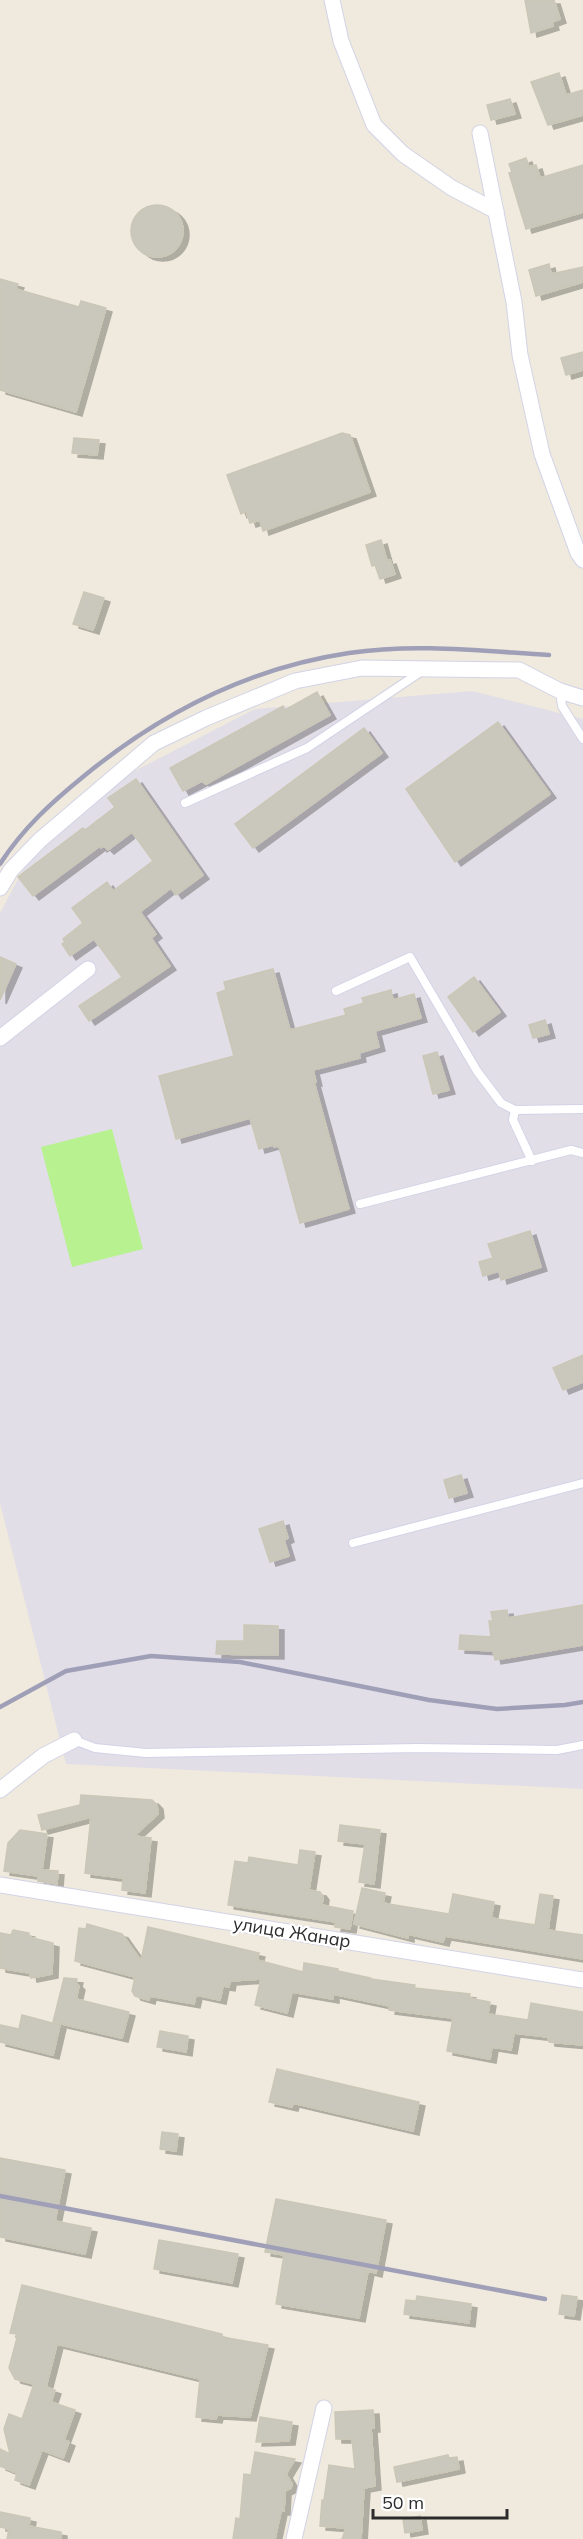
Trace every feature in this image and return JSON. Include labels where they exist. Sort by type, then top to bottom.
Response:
[{"type":"street","points":[[332,0],[341,40],[374,125],[403,154],[452,189],[496,211]]},
{"type":"street","points":[[480,133],[514,302],[520,355],[542,454],[578,553],[583,560]]},
{"type":"street","points":[[0,888],[11,870],[40,840],[146,750],[206,718],[295,681],[362,668],[519,670],[560,691],[583,698]]},
{"type":"street","points":[[0,1038],[88,969]]},
{"type":"street","points":[[0,1790],[43,1756],[74,1740]]},
{"type":"street","name":"улица Жанар","points":[[0,1885],[583,1980]]},
{"type":"street","points":[[294,2539],[324,2408]]},
{"type":"lane","points":[[185,803],[307,748],[425,669]]},
{"type":"lane","points":[[560,691],[561,706],[583,739]]},
{"type":"lane","points":[[336,991],[410,957],[477,1071],[501,1103],[515,1110],[583,1108]]},
{"type":"lane","points":[[515,1110],[513,1120],[532,1161]]},
{"type":"lane","points":[[360,1204],[571,1150],[583,1153]]},
{"type":"lane","points":[[353,1543],[583,1483]]},
{"type":"lane","points":[[74,1740],[95,1748],[146,1753],[417,1748],[556,1750],[583,1745]]},
{"type":"shaded area","points":[[472,691],[583,719],[583,1789],[66,1764],[0,1503],[0,913],[25,866],[117,780],[255,709]]},
{"type":"green space","points":[[112,1129],[143,1249],[72,1267],[41,1147]]},
{"type":"building","points":[[525,0],[554,0],[560,19],[552,22],[553,26],[531,33]]},
{"type":"building","points":[[559,73],[566,95],[583,90],[583,115],[548,125],[531,82]]},
{"type":"building","points":[[510,99],[515,114],[491,120],[487,105]]},
{"type":"building","points":[[526,158],[529,167],[536,165],[540,178],[583,165],[583,212],[526,229],[509,173],[512,172],[509,164]]},
{"type":"building","points":[[157,205],[167,207],[175,213],[181,221],[183,231],[181,241],[175,249],[167,255],[157,257],[147,255],[139,249],[133,241],[131,231],[133,221],[139,213],[147,207]]},
{"type":"building","points":[[549,264],[551,274],[583,267],[583,282],[536,296],[529,270]]},
{"type":"building","points":[[0,279],[18,284],[16,289],[79,307],[81,301],[106,308],[76,412],[0,390]]},
{"type":"building","points":[[583,352],[583,370],[566,375],[561,358]]},
{"type":"building","points":[[342,433],[350,435],[370,492],[263,531],[260,520],[250,523],[246,511],[241,514],[227,475]]},
{"type":"building","points":[[74,438],[99,440],[97,455],[72,453]]},
{"type":"building","points":[[381,540],[387,561],[390,560],[395,574],[380,579],[375,565],[372,566],[366,545]]},
{"type":"building","points":[[84,592],[104,598],[93,630],[73,624]]},
{"type":"building","points":[[317,692],[330,715],[206,784],[202,781],[183,791],[170,768],[283,706],[285,710]]},
{"type":"building","points":[[498,722],[550,794],[455,862],[406,789]]},
{"type":"building","points":[[364,728],[382,753],[253,848],[235,824]]},
{"type":"building","points":[[136,779],[203,875],[176,895],[171,888],[140,912],[156,934],[151,938],[170,966],[89,1021],[79,1006],[122,977],[94,939],[70,956],[62,944],[65,942],[63,939],[83,923],[72,908],[107,882],[113,891],[153,861],[132,832],[108,850],[100,846],[33,896],[18,877],[115,807],[108,798]]},
{"type":"building","points":[[0,957],[16,964],[0,1000]]},
{"type":"building","points":[[273,969],[290,1030],[346,1015],[344,1009],[364,1003],[362,998],[391,990],[393,1000],[414,994],[421,1018],[375,1031],[379,1047],[359,1053],[360,1058],[313,1070],[316,1082],[314,1082],[349,1209],[300,1223],[279,1146],[274,1147],[273,1145],[259,1149],[250,1118],[176,1139],[159,1076],[234,1056],[217,993],[226,990],[224,982]]},
{"type":"building","points":[[474,977],[500,1012],[473,1032],[448,997]]},
{"type":"building","points":[[545,1020],[549,1034],[533,1038],[529,1025]]},
{"type":"building","points":[[437,1052],[449,1090],[433,1094],[423,1056]]},
{"type":"building","points":[[530,1231],[541,1267],[501,1280],[499,1271],[483,1276],[479,1262],[493,1258],[488,1244]]},
{"type":"building","points":[[583,1355],[583,1382],[563,1390],[553,1368]]},
{"type":"building","points":[[461,1475],[467,1493],[449,1498],[444,1480]]},
{"type":"building","points":[[283,1521],[288,1538],[284,1540],[289,1556],[270,1562],[259,1529]]},
{"type":"building","points":[[583,1605],[583,1645],[495,1660],[493,1651],[459,1649],[460,1635],[491,1637],[489,1621],[493,1621],[491,1612],[507,1610],[508,1618]]},
{"type":"building","points":[[244,1625],[278,1626],[278,1655],[216,1654],[217,1641],[244,1641]]},
{"type":"building","points":[[81,1795],[152,1800],[157,1805],[158,1814],[134,1836],[151,1838],[145,1893],[122,1890],[123,1878],[85,1873],[91,1817],[42,1830],[38,1815],[80,1805]]},
{"type":"building","points":[[340,1825],[380,1830],[374,1884],[359,1882],[365,1844],[338,1841]]},
{"type":"building","points":[[20,1830],[47,1834],[42,1870],[58,1871],[57,1884],[38,1881],[38,1876],[4,1871],[8,1843]]},
{"type":"building","points":[[300,1850],[315,1852],[309,1890],[320,1892],[323,1896],[322,1905],[353,1911],[350,1929],[335,1927],[336,1922],[228,1905],[235,1861],[248,1863],[249,1857],[298,1865]]},
{"type":"building","points":[[362,1888],[385,1893],[383,1903],[449,1914],[453,1894],[494,1902],[491,1918],[535,1925],[540,1894],[553,1896],[548,1930],[583,1935],[583,1959],[445,1936],[443,1942],[408,1934],[408,1938],[354,1924]]},
{"type":"building","points":[[87,1924],[122,1934],[141,1961],[148,1927],[259,1953],[257,1960],[303,1972],[304,1963],[338,1969],[338,1971],[371,1979],[415,1985],[414,1988],[470,1994],[469,1998],[490,2002],[488,2014],[528,2020],[531,2003],[583,2012],[583,2045],[549,2042],[548,2037],[514,2033],[511,2050],[492,2047],[490,2059],[447,2051],[453,2018],[389,2010],[390,2006],[333,1994],[333,1999],[292,1992],[287,2013],[255,2005],[261,1979],[230,1981],[229,1987],[223,1986],[220,2000],[196,1995],[194,2004],[150,1996],[149,2000],[135,1996],[132,1991],[135,1977],[75,1961],[79,1928],[86,1929]]},
{"type":"building","points":[[13,1930],[29,1933],[29,1937],[53,1943],[52,1974],[31,1978],[30,1973],[0,1968],[0,1933],[11,1935]]},
{"type":"building","points":[[64,1978],[77,1979],[76,1983],[79,1986],[76,1999],[129,2012],[122,2038],[53,2022]]},
{"type":"building","points":[[22,2015],[60,2025],[53,2055],[0,2042],[0,2025],[19,2029]]},
{"type":"building","points":[[160,2031],[188,2036],[186,2052],[157,2047]]},
{"type":"building","points":[[277,2069],[419,2102],[413,2131],[293,2103],[292,2107],[269,2102]]},
{"type":"building","points":[[162,2132],[178,2134],[176,2151],[160,2149]]},
{"type":"building","points":[[0,2158],[65,2170],[55,2221],[91,2228],[85,2254],[0,2237]]},
{"type":"building","points":[[276,2199],[386,2220],[376,2273],[368,2271],[359,2318],[276,2304],[284,2255],[265,2252]]},
{"type":"building","points":[[159,2240],[238,2254],[232,2283],[154,2269]]},
{"type":"building","points":[[22,2285],[222,2334],[222,2337],[268,2345],[250,2417],[217,2415],[216,2419],[196,2417],[200,2379],[57,2344],[46,2387],[55,2390],[51,2402],[75,2410],[64,2440],[69,2442],[63,2458],[42,2450],[29,2485],[15,2480],[17,2473],[0,2466],[0,2449],[10,2454],[4,2429],[9,2414],[22,2419],[34,2384],[15,2379],[9,2368],[18,2334],[10,2333]]},
{"type":"building","points":[[562,2295],[577,2297],[574,2316],[559,2314]]},
{"type":"building","points":[[417,2296],[471,2304],[469,2323],[404,2314],[406,2300],[416,2301]]},
{"type":"building","points":[[373,2410],[374,2428],[371,2428],[375,2486],[364,2488],[361,2539],[342,2539],[346,2528],[320,2526],[322,2500],[324,2500],[329,2465],[355,2469],[352,2439],[336,2439],[335,2412]]},
{"type":"building","points":[[260,2417],[292,2422],[289,2441],[256,2442]]},
{"type":"building","points":[[255,2452],[295,2459],[286,2474],[292,2484],[291,2488],[285,2491],[284,2511],[281,2511],[275,2539],[233,2539],[236,2518],[240,2519],[244,2474],[251,2475]]},
{"type":"building","points":[[448,2455],[449,2458],[457,2457],[459,2469],[397,2482],[394,2467]]},
{"type":"building","points":[[0,2512],[30,2518],[29,2526],[61,2532],[61,2539],[7,2539],[9,2529],[0,2527]]},
{"type":"building","points":[[420,2516],[422,2530],[405,2533],[403,2519]]},
{"type":"railway","points":[[0,864],[18,839],[49,806],[114,753],[175,713],[241,682],[312,660],[374,650],[424,648],[549,655]]},
{"type":"railway","points":[[0,1707],[66,1671],[151,1656],[240,1662],[429,1700],[497,1709],[583,1702]]},
{"type":"railway","points":[[0,2196],[545,2299]]}]
